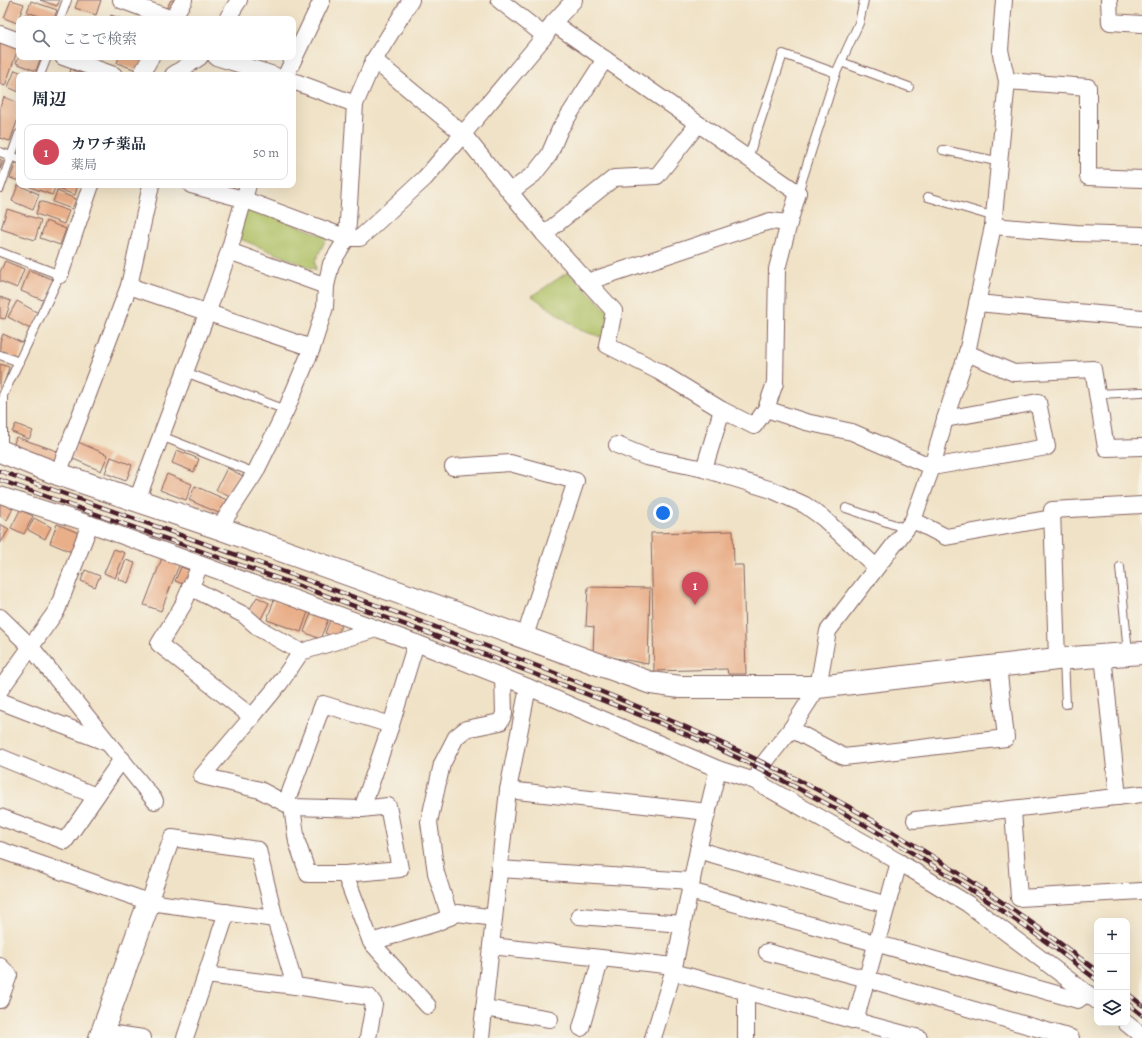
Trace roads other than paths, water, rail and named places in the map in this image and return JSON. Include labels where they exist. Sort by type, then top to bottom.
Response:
[{"type":"street","points":[[121,0],[164,16]]},
{"type":"street","points":[[174,16],[184,0]]},
{"type":"street","points":[[229,16],[239,0]]},
{"type":"street","points":[[296,54],[322,0]]},
{"type":"street","points":[[218,528],[255,473],[286,410],[312,348],[325,307],[326,286],[331,264],[347,238],[355,104],[374,60],[411,0]]},
{"type":"street","points":[[374,60],[463,134],[544,234],[614,310],[607,345],[658,371],[722,410],[754,426],[766,409],[775,383],[777,269],[798,193],[605,60],[549,30],[499,0]]},
{"type":"street","points":[[215,188],[246,192],[347,238],[360,238],[425,178],[574,0]]},
{"type":"street","points":[[755,781],[764,763],[791,729],[818,687],[828,631],[910,524],[932,467],[945,419],[967,353],[994,222],[1001,162],[1007,81],[1000,50],[1004,0]]},
{"type":"street","points":[[1109,0],[1110,22],[1142,24]]},
{"type":"street","points":[[0,34],[16,40]]},
{"type":"street","points":[[72,60],[106,72]]},
{"type":"street","points":[[143,72],[149,60]]},
{"type":"street","points":[[178,72],[196,60]]},
{"type":"street","points":[[226,60],[264,72]]},
{"type":"street","points":[[287,72],[293,60]]},
{"type":"street","points":[[510,192],[534,174],[549,155],[560,129],[605,60]]},
{"type":"street","points":[[1007,81],[1088,87],[1088,177],[1142,179]]},
{"type":"street","points":[[296,82],[355,104]]},
{"type":"street","points":[[544,234],[614,178],[657,176],[698,124]]},
{"type":"street","points":[[60,275],[90,188]]},
{"type":"street","points":[[58,474],[129,286],[150,188]]},
{"type":"street","points":[[137,500],[208,312],[229,251],[246,192]]},
{"type":"street","points":[[587,282],[770,221],[789,223]]},
{"type":"street","points":[[994,222],[1076,234],[1142,235]]},
{"type":"street","points":[[229,251],[326,286]]},
{"type":"street","points":[[129,286],[312,348]]},
{"type":"street","points":[[977,303],[1142,318]]},
{"type":"street","points":[[967,353],[1014,373],[1093,369],[1106,448],[1142,447]]},
{"type":"street","points":[[766,409],[806,422],[852,432],[932,467],[1047,447],[1038,402],[945,419]]},
{"type":"street","points":[[704,469],[722,410]]},
{"type":"street","points":[[617,445],[646,457],[704,469],[772,490],[805,505],[823,518],[876,567]]},
{"type":"street","points":[[1,451],[58,474],[218,528],[524,639],[651,683],[680,687],[818,687],[1061,658],[1135,654]]},
{"type":"street","points":[[453,467],[510,463],[576,481],[524,639]]},
{"type":"street","points":[[0,494],[90,524],[416,643],[528,687],[718,769],[755,781],[899,862],[968,904],[1092,997]]},
{"type":"street","points":[[1061,658],[1052,510],[1142,505]]},
{"type":"street","points":[[910,524],[946,537],[1052,518]]},
{"type":"street","points":[[0,690],[57,610],[90,524]]},
{"type":"street","points":[[200,565],[183,604],[159,644],[252,717]]},
{"type":"street","points":[[190,587],[244,615],[260,629],[301,652]]},
{"type":"street","points":[[0,617],[31,647],[155,801]]},
{"type":"street","points":[[376,629],[301,652],[280,683],[202,776],[260,790],[289,805],[362,809],[388,806],[400,869],[344,874],[308,874],[297,842],[289,805],[324,704],[391,724]]},
{"type":"street","points":[[362,809],[391,724],[416,643]]},
{"type":"street","points":[[1103,656],[1118,797]]},
{"type":"street","points":[[791,729],[844,757],[1006,738],[998,665]]},
{"type":"street","points":[[450,917],[436,873],[429,822],[430,815],[442,764],[456,738],[466,729],[500,722],[504,714],[503,677]]},
{"type":"street","points":[[481,1038],[508,790],[528,687]]},
{"type":"street","points":[[0,701],[110,744]]},
{"type":"street","points":[[0,757],[96,796]]},
{"type":"street","points":[[0,817],[65,841],[122,759]]},
{"type":"street","points":[[653,1038],[674,969],[692,886],[698,850],[718,769]]},
{"type":"street","points":[[508,790],[708,812]]},
{"type":"street","points":[[914,820],[1013,810],[1142,794]]},
{"type":"street","points":[[1013,810],[1019,898],[1142,891]]},
{"type":"street","points":[[143,1038],[101,1035],[172,838],[258,850],[275,919],[296,986]]},
{"type":"street","points":[[0,850],[149,902],[275,919]]},
{"type":"street","points":[[698,850],[887,905]]},
{"type":"street","points":[[855,1021],[899,862]]},
{"type":"street","points":[[499,869],[692,886],[876,942],[1078,1000],[1092,997]]},
{"type":"street","points":[[344,874],[371,942],[428,1006]]},
{"type":"street","points":[[185,1038],[227,912]]},
{"type":"street","points":[[371,942],[436,923],[458,913],[494,918]]},
{"type":"street","points":[[579,916],[683,924]]},
{"type":"street","points":[[491,946],[601,958],[674,969],[746,991],[919,1038]]},
{"type":"street","points":[[767,952],[867,979],[1071,1038]]},
{"type":"street","points":[[581,1028],[601,958]]},
{"type":"street","points":[[0,966],[9,975],[0,1000]]},
{"type":"street","points":[[206,975],[369,997],[374,1004],[368,1038]]},
{"type":"street","points":[[746,991],[746,1038]]},
{"type":"street","points":[[484,1008],[550,1019]]},
{"type":"lane","points":[[61,16],[67,0]]},
{"type":"lane","points":[[798,193],[836,72],[859,23],[864,0]]},
{"type":"lane","points":[[748,158],[783,54],[836,72]]},
{"type":"lane","points":[[41,72],[46,60]]},
{"type":"lane","points":[[841,62],[909,87]]},
{"type":"lane","points":[[943,150],[1001,162]]},
{"type":"lane","points":[[0,152],[15,157],[0,188]]},
{"type":"lane","points":[[928,197],[994,222]]},
{"type":"lane","points":[[0,252],[60,275],[4,396],[1,451]]},
{"type":"lane","points":[[0,355],[19,362]]},
{"type":"lane","points":[[185,372],[286,410]]},
{"type":"lane","points":[[1097,394],[1142,392]]},
{"type":"lane","points":[[161,436],[255,473]]},
{"type":"lane","points":[[846,508],[910,524]]},
{"type":"lane","points":[[1120,567],[1135,654]]},
{"type":"lane","points":[[1061,658],[1066,704]]},
{"type":"railway","points":[[0,471],[481,644],[623,700],[693,730],[806,784],[892,832],[976,884],[1094,969]]},
{"type":"railway","points":[[0,480],[400,623],[620,707],[706,743],[850,816],[935,867],[1017,921],[1094,978]]},
{"type":"railway","points":[[1130,995],[1142,1005]]},
{"type":"railway","points":[[1130,1005],[1142,1015]]},
{"type":"place","name":"カワチ薬品","points":[[695,605]]}]
